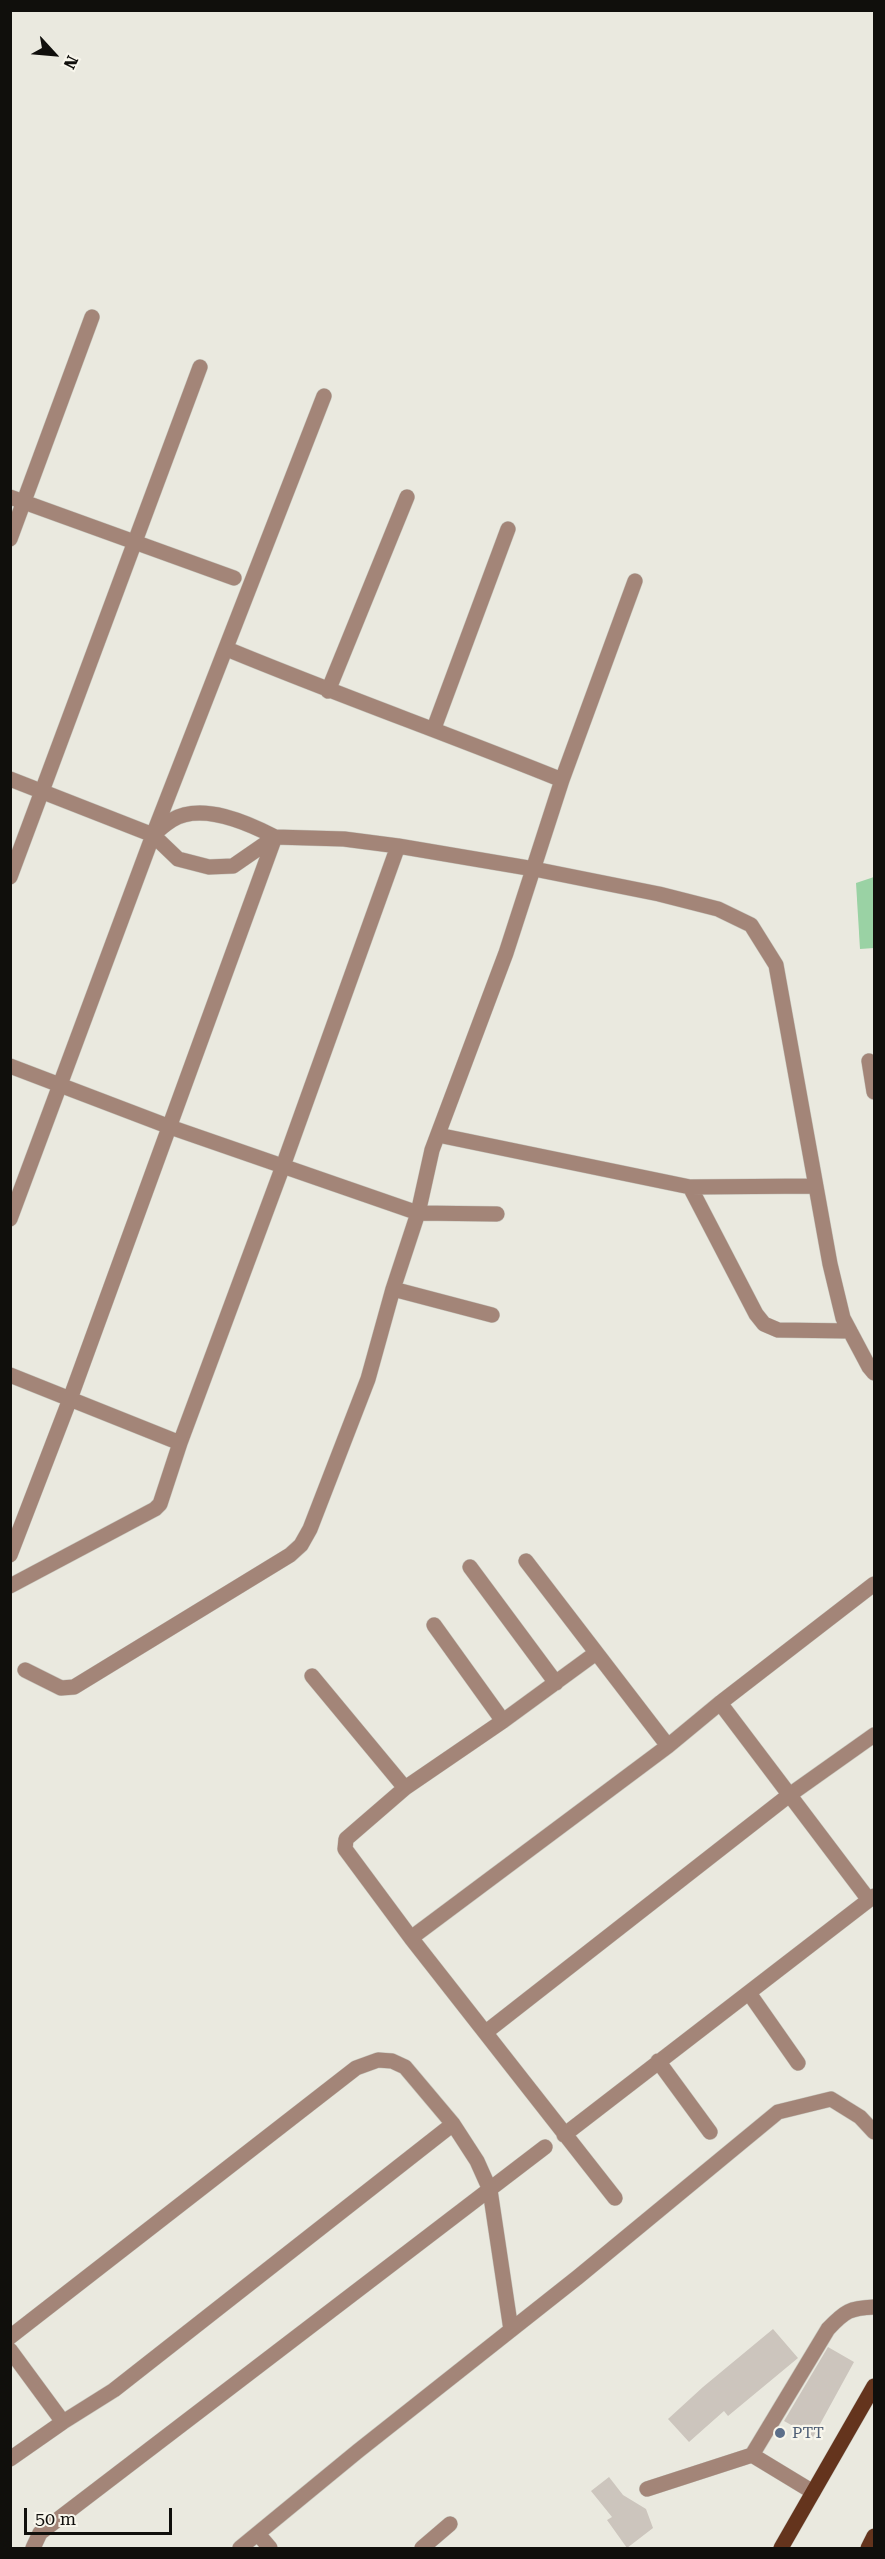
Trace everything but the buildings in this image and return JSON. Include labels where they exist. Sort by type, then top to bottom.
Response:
[{"type":"main road","points":[[782,2548],[874,2386]]},
{"type":"main road","points":[[868,2548],[874,2536]]},
{"type":"street","points":[[10,539],[17,500],[92,317]]},
{"type":"street","points":[[10,877],[200,367]]},
{"type":"street","points":[[10,1219],[153,835],[324,396]]},
{"type":"street","points":[[328,691],[407,497]]},
{"type":"street","points":[[17,500],[234,578]]},
{"type":"street","points":[[434,728],[508,529]]},
{"type":"street","points":[[25,1670],[61,1688],[74,1687],[257,1577],[301,1545],[368,1379],[393,1289],[418,1213],[438,1135],[506,952],[562,780],[635,581]]},
{"type":"street","points":[[227,649],[328,691],[434,728],[562,780]]},
{"type":"street","points":[[10,779],[153,835],[178,859],[208,867],[234,866],[275,837]]},
{"type":"street","points":[[153,835],[173,819],[192,815],[220,814],[242,821],[275,837],[344,839],[399,846],[534,869],[659,894],[718,909],[751,925],[776,965],[830,1264],[843,1318],[868,1367],[874,1373]]},
{"type":"street","points":[[10,1555],[70,1399],[275,837]]},
{"type":"street","points":[[10,1586],[155,1509],[160,1504],[180,1443],[399,846]]},
{"type":"street","points":[[869,1061],[874,1092]]},
{"type":"street","points":[[10,1066],[170,1127],[418,1213],[497,1214]]},
{"type":"street","points":[[438,1135],[690,1187],[816,1186]]},
{"type":"street","points":[[690,1187],[756,1314],[764,1324],[778,1330],[850,1331]]},
{"type":"street","points":[[393,1289],[492,1315]]},
{"type":"street","points":[[10,1375],[180,1443]]},
{"type":"street","points":[[526,1561],[668,1746]]},
{"type":"street","points":[[470,1567],[556,1683]]},
{"type":"street","points":[[411,1938],[668,1746],[874,1584]]},
{"type":"street","points":[[434,1625],[503,1721]]},
{"type":"street","points":[[596,1653],[503,1721],[405,1788],[346,1839],[344,1844],[345,1849],[411,1938],[615,2198]]},
{"type":"street","points":[[312,1676],[405,1788]]},
{"type":"street","points":[[564,2134],[872,1898],[788,1796],[720,1703]]},
{"type":"street","points":[[486,2032],[788,1796],[874,1735]]},
{"type":"street","points":[[749,1993],[798,2063]]},
{"type":"street","points":[[10,2337],[356,2068],[378,2060],[392,2061],[405,2067],[453,2124],[477,2161],[490,2190],[511,2330]]},
{"type":"street","points":[[658,2061],[710,2132]]},
{"type":"street","points":[[240,2548],[778,2112],[831,2099],[860,2117],[874,2132]]},
{"type":"street","points":[[10,2459],[114,2390],[453,2124]]},
{"type":"street","points":[[33,2548],[40,2533],[545,2147]]},
{"type":"street","points":[[647,2489],[752,2455],[828,2329],[843,2313],[856,2308],[874,2307]]},
{"type":"street","points":[[10,2350],[63,2422]]},
{"type":"street","points":[[752,2455],[813,2492]]},
{"type":"street","points":[[422,2548],[450,2524]]},
{"type":"street","points":[[258,2534],[270,2548]]},
{"type":"green space","points":[[874,877],[874,948],[860,949],[856,883]]},
{"type":"place","name":"PTT","points":[[780,2433]]}]
